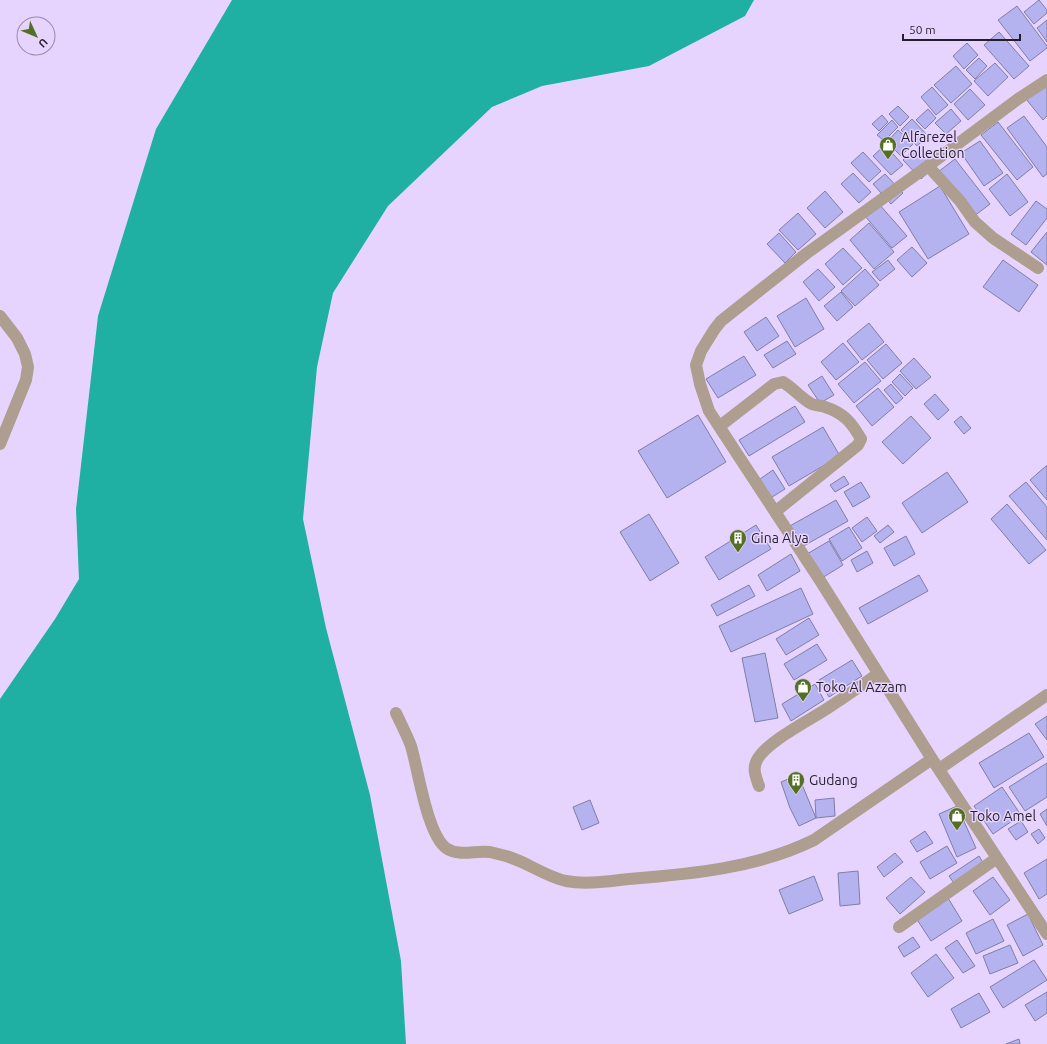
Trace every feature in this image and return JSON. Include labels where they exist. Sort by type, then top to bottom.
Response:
[{"type":"street","points":[[1047,80],[1018,99],[928,166],[807,252],[734,309],[714,330],[701,351],[696,365],[700,384],[709,411],[821,582],[932,759],[1047,934]]},
{"type":"street","points":[[928,166],[960,201],[975,222],[993,238],[1038,268]]},
{"type":"street","points":[[0,316],[17,338],[25,354],[28,367],[26,380],[0,444]]},
{"type":"street","points":[[720,426],[774,384],[783,382],[793,388],[812,404],[824,407],[842,415],[852,424],[861,439],[858,445],[775,512]]},
{"type":"street","points":[[759,786],[754,771],[756,762],[760,755],[794,729],[878,674]]},
{"type":"street","points":[[939,769],[1047,695]]},
{"type":"street","points":[[396,713],[410,745],[419,774],[426,811],[437,836],[446,848],[458,852],[490,852],[505,855],[544,873],[566,881],[587,882],[680,874],[727,868],[796,849],[814,840],[932,759]]},
{"type":"street","points":[[899,927],[997,858]]},
{"type":"shaded area","points":[[232,0],[754,0],[745,16],[649,66],[542,86],[492,107],[388,206],[333,293],[317,367],[303,519],[326,628],[370,795],[401,961],[406,1044],[0,1044],[0,699],[55,619],[79,579],[76,509],[98,316],[156,129]]},
{"type":"building","points":[[1039,0],[1047,10],[1047,13],[1034,24],[1024,12]]},
{"type":"building","points":[[1017,6],[1047,46],[1047,48],[1030,61],[998,20]]},
{"type":"building","points":[[1047,20],[1047,42],[1037,28]]},
{"type":"building","points":[[999,32],[1029,66],[1014,79],[984,45]]},
{"type":"building","points":[[967,43],[978,55],[964,69],[953,56]]},
{"type":"building","points":[[979,58],[987,66],[975,79],[966,70]]},
{"type":"building","points":[[995,63],[1008,77],[988,96],[974,81]]},
{"type":"building","points":[[956,66],[972,84],[951,103],[934,85]]},
{"type":"building","points":[[1047,81],[1047,116],[1043,120],[1026,99]]},
{"type":"building","points":[[932,87],[948,105],[936,115],[921,97]]},
{"type":"building","points":[[970,89],[985,105],[968,120],[954,104]]},
{"type":"building","points":[[898,106],[909,117],[900,126],[889,114]]},
{"type":"building","points":[[928,109],[936,118],[925,129],[916,120]]},
{"type":"building","points":[[951,109],[961,121],[946,134],[935,123]]},
{"type":"building","points":[[882,115],[888,122],[879,131],[872,124]]},
{"type":"building","points":[[1024,116],[1047,147],[1047,174],[1043,177],[1007,128]]},
{"type":"building","points":[[912,119],[928,136],[917,146],[901,130]]},
{"type":"building","points":[[892,120],[898,127],[884,141],[877,135]]},
{"type":"building","points":[[998,122],[1033,167],[1017,180],[981,135]]},
{"type":"building","points":[[898,130],[913,144],[901,156],[887,142]]},
{"type":"building","points":[[980,141],[1003,173],[984,186],[961,153]]},
{"type":"building","name":"Alfarezel Collection","points":[[885,145],[903,165],[891,175],[873,156]]},
{"type":"building","points":[[915,149],[933,168],[921,179],[903,160]]},
{"type":"building","points":[[863,152],[881,171],[869,182],[851,163]]},
{"type":"building","points":[[955,159],[990,204],[973,217],[938,172]]},
{"type":"building","points":[[853,173],[871,192],[859,203],[841,184]]},
{"type":"building","points":[[885,174],[903,193],[891,204],[873,184]]},
{"type":"building","points":[[1007,174],[1028,202],[1010,216],[989,189]]},
{"type":"building","points":[[940,186],[969,234],[928,259],[899,212]]},
{"type":"building","points":[[825,191],[843,212],[825,228],[807,208]]},
{"type":"building","points":[[1036,201],[1047,209],[1047,218],[1026,245],[1011,234]]},
{"type":"building","points":[[879,204],[907,236],[892,248],[865,216]]},
{"type":"building","points":[[798,213],[816,234],[798,250],[779,230]]},
{"type":"building","points":[[869,223],[894,252],[874,269],[850,240]]},
{"type":"building","points":[[1047,232],[1047,265],[1031,252]]},
{"type":"building","points":[[779,233],[796,252],[785,263],[767,244]]},
{"type":"building","points":[[912,247],[927,263],[912,277],[897,260]]},
{"type":"building","points":[[843,248],[862,268],[843,285],[825,264]]},
{"type":"building","points":[[888,260],[895,269],[880,281],[872,272]]},
{"type":"building","points":[[1003,260],[1038,285],[1019,312],[983,287]]},
{"type":"building","points":[[818,269],[835,287],[819,301],[803,282]]},
{"type":"building","points":[[865,269],[879,285],[855,306],[841,291]]},
{"type":"building","points":[[841,292],[853,307],[837,321],[824,306]]},
{"type":"building","points":[[806,298],[824,329],[795,347],[777,316]]},
{"type":"building","points":[[766,317],[779,336],[757,351],[744,332]]},
{"type":"building","points":[[869,323],[884,342],[862,360],[847,341]]},
{"type":"building","points":[[787,341],[796,354],[773,368],[764,355]]},
{"type":"building","points":[[843,343],[859,362],[836,380],[821,362]]},
{"type":"building","points":[[886,344],[902,363],[883,379],[867,360]]},
{"type":"building","points":[[744,356],[756,375],[718,398],[706,379]]},
{"type":"building","points":[[914,358],[931,377],[916,389],[900,371]]},
{"type":"building","points":[[865,362],[881,381],[854,403],[838,384]]},
{"type":"building","points":[[900,374],[913,388],[905,396],[892,382]]},
{"type":"building","points":[[822,376],[834,395],[820,403],[808,385]]},
{"type":"building","points":[[891,384],[903,398],[896,404],[884,390]]},
{"type":"building","points":[[878,388],[894,407],[872,426],[856,406]]},
{"type":"building","points":[[935,394],[949,410],[938,420],[924,404]]},
{"type":"building","points":[[795,406],[805,422],[749,456],[739,440]]},
{"type":"building","points":[[698,415],[726,462],[667,498],[638,451]]},
{"type":"building","points":[[911,416],[931,438],[903,464],[882,442]]},
{"type":"building","points":[[961,416],[971,428],[964,434],[954,422]]},
{"type":"building","points":[[823,427],[840,456],[789,486],[772,457]]},
{"type":"building","points":[[1047,466],[1047,500],[1030,480]]},
{"type":"building","points":[[773,470],[785,489],[769,499],[757,481]]},
{"type":"building","points":[[947,472],[968,502],[922,533],[902,503]]},
{"type":"building","points":[[844,476],[849,484],[835,492],[830,485]]},
{"type":"building","points":[[861,482],[870,497],[853,507],[844,492]]},
{"type":"building","points":[[1026,482],[1047,507],[1047,540],[1009,496]]},
{"type":"building","points":[[836,500],[848,521],[800,548],[788,527]]},
{"type":"building","points":[[1007,504],[1046,550],[1029,564],[991,519]]},
{"type":"building","points":[[649,514],[679,563],[650,581],[620,532]]},
{"type":"building","points":[[867,517],[877,531],[862,542],[852,528]]},
{"type":"building","name":"Gina Alya","points":[[756,525],[771,549],[719,580],[705,557]]},
{"type":"building","points":[[888,525],[894,532],[880,543],[874,536]]},
{"type":"building","points":[[849,527],[862,548],[842,561],[829,539]]},
{"type":"building","points":[[906,536],[915,554],[894,566],[884,548]]},
{"type":"building","points":[[829,541],[843,565],[822,578],[807,554]]},
{"type":"building","points":[[867,551],[873,563],[857,572],[851,560]]},
{"type":"building","points":[[791,554],[800,571],[767,591],[758,575]]},
{"type":"building","points":[[919,575],[928,591],[868,624],[859,608]]},
{"type":"building","points":[[749,585],[755,596],[717,616],[711,605]]},
{"type":"building","points":[[801,588],[813,614],[731,652],[719,626]]},
{"type":"building","points":[[809,618],[819,635],[786,655],[776,639]]},
{"type":"building","points":[[817,644],[827,660],[794,680],[784,664]]},
{"type":"building","points":[[765,653],[778,718],[755,722],[742,658]]},
{"type":"building","points":[[852,660],[862,676],[829,697],[819,680]]},
{"type":"building","name":"Toko Al Azzam","points":[[815,684],[824,700],[791,721],[782,704]]},
{"type":"building","points":[[1047,716],[1047,740],[1035,724]]},
{"type":"building","points":[[1029,733],[1044,757],[994,788],[979,763]]},
{"type":"building","points":[[1047,763],[1047,797],[1025,811],[1009,787]]},
{"type":"building","name":"Gudang","points":[[798,775],[816,818],[799,826],[790,808],[781,782]]},
{"type":"building","points":[[1002,787],[1021,815],[993,834],[974,806]]},
{"type":"building","points":[[834,798],[835,816],[816,818],[815,800]]},
{"type":"building","points":[[590,800],[599,823],[582,830],[573,807]]},
{"type":"building","name":"Toko Amel","points":[[957,806],[976,848],[957,857],[939,814]]},
{"type":"building","points":[[1047,809],[1047,826],[1040,814]]},
{"type":"building","points":[[1021,821],[1028,832],[1016,840],[1008,829]]},
{"type":"building","points":[[1039,829],[1045,838],[1038,844],[1031,834]]},
{"type":"building","points":[[925,831],[933,843],[917,852],[910,841]]},
{"type":"building","points":[[947,846],[957,863],[930,879],[920,862]]},
{"type":"building","points":[[895,853],[903,862],[884,877],[877,867]]},
{"type":"building","points":[[979,856],[987,869],[958,889],[949,876]]},
{"type":"building","points":[[1047,859],[1047,894],[1039,899],[1024,873]]},
{"type":"building","points":[[858,871],[860,904],[840,906],[838,873]]},
{"type":"building","points":[[814,876],[823,900],[789,914],[779,890]]},
{"type":"building","points":[[911,877],[925,892],[900,914],[886,898]]},
{"type":"building","points":[[993,877],[1010,900],[990,915],[973,891]]},
{"type":"building","points":[[948,898],[962,921],[931,941],[916,918]]},
{"type":"building","points":[[1028,914],[1043,945],[1023,956],[1007,925]]},
{"type":"building","points":[[993,919],[1004,941],[976,954],[966,933]]},
{"type":"building","points":[[913,937],[920,947],[904,957],[898,947]]},
{"type":"building","points":[[957,940],[975,966],[963,973],[945,948]]},
{"type":"building","points":[[1010,945],[1018,963],[990,974],[983,956]]},
{"type":"building","points":[[936,954],[954,978],[928,997],[911,973]]},
{"type":"building","points":[[1034,960],[1047,980],[1003,1008],[990,987]]},
{"type":"building","points":[[1047,992],[1047,1013],[1035,1021],[1025,1005]]},
{"type":"building","points":[[979,993],[990,1012],[961,1028],[951,1009]]},
{"type":"building","points":[[1019,1039],[1020,1044],[1006,1044]]},
{"type":"place","name":"Alfarezel Collection","points":[[888,160]]},
{"type":"place","name":"Gina Alya","points":[[738,553]]},
{"type":"place","name":"Toko Al Azzam","points":[[803,702]]},
{"type":"place","name":"Gudang","points":[[796,795]]},
{"type":"place","name":"Toko Amel","points":[[957,831]]}]
